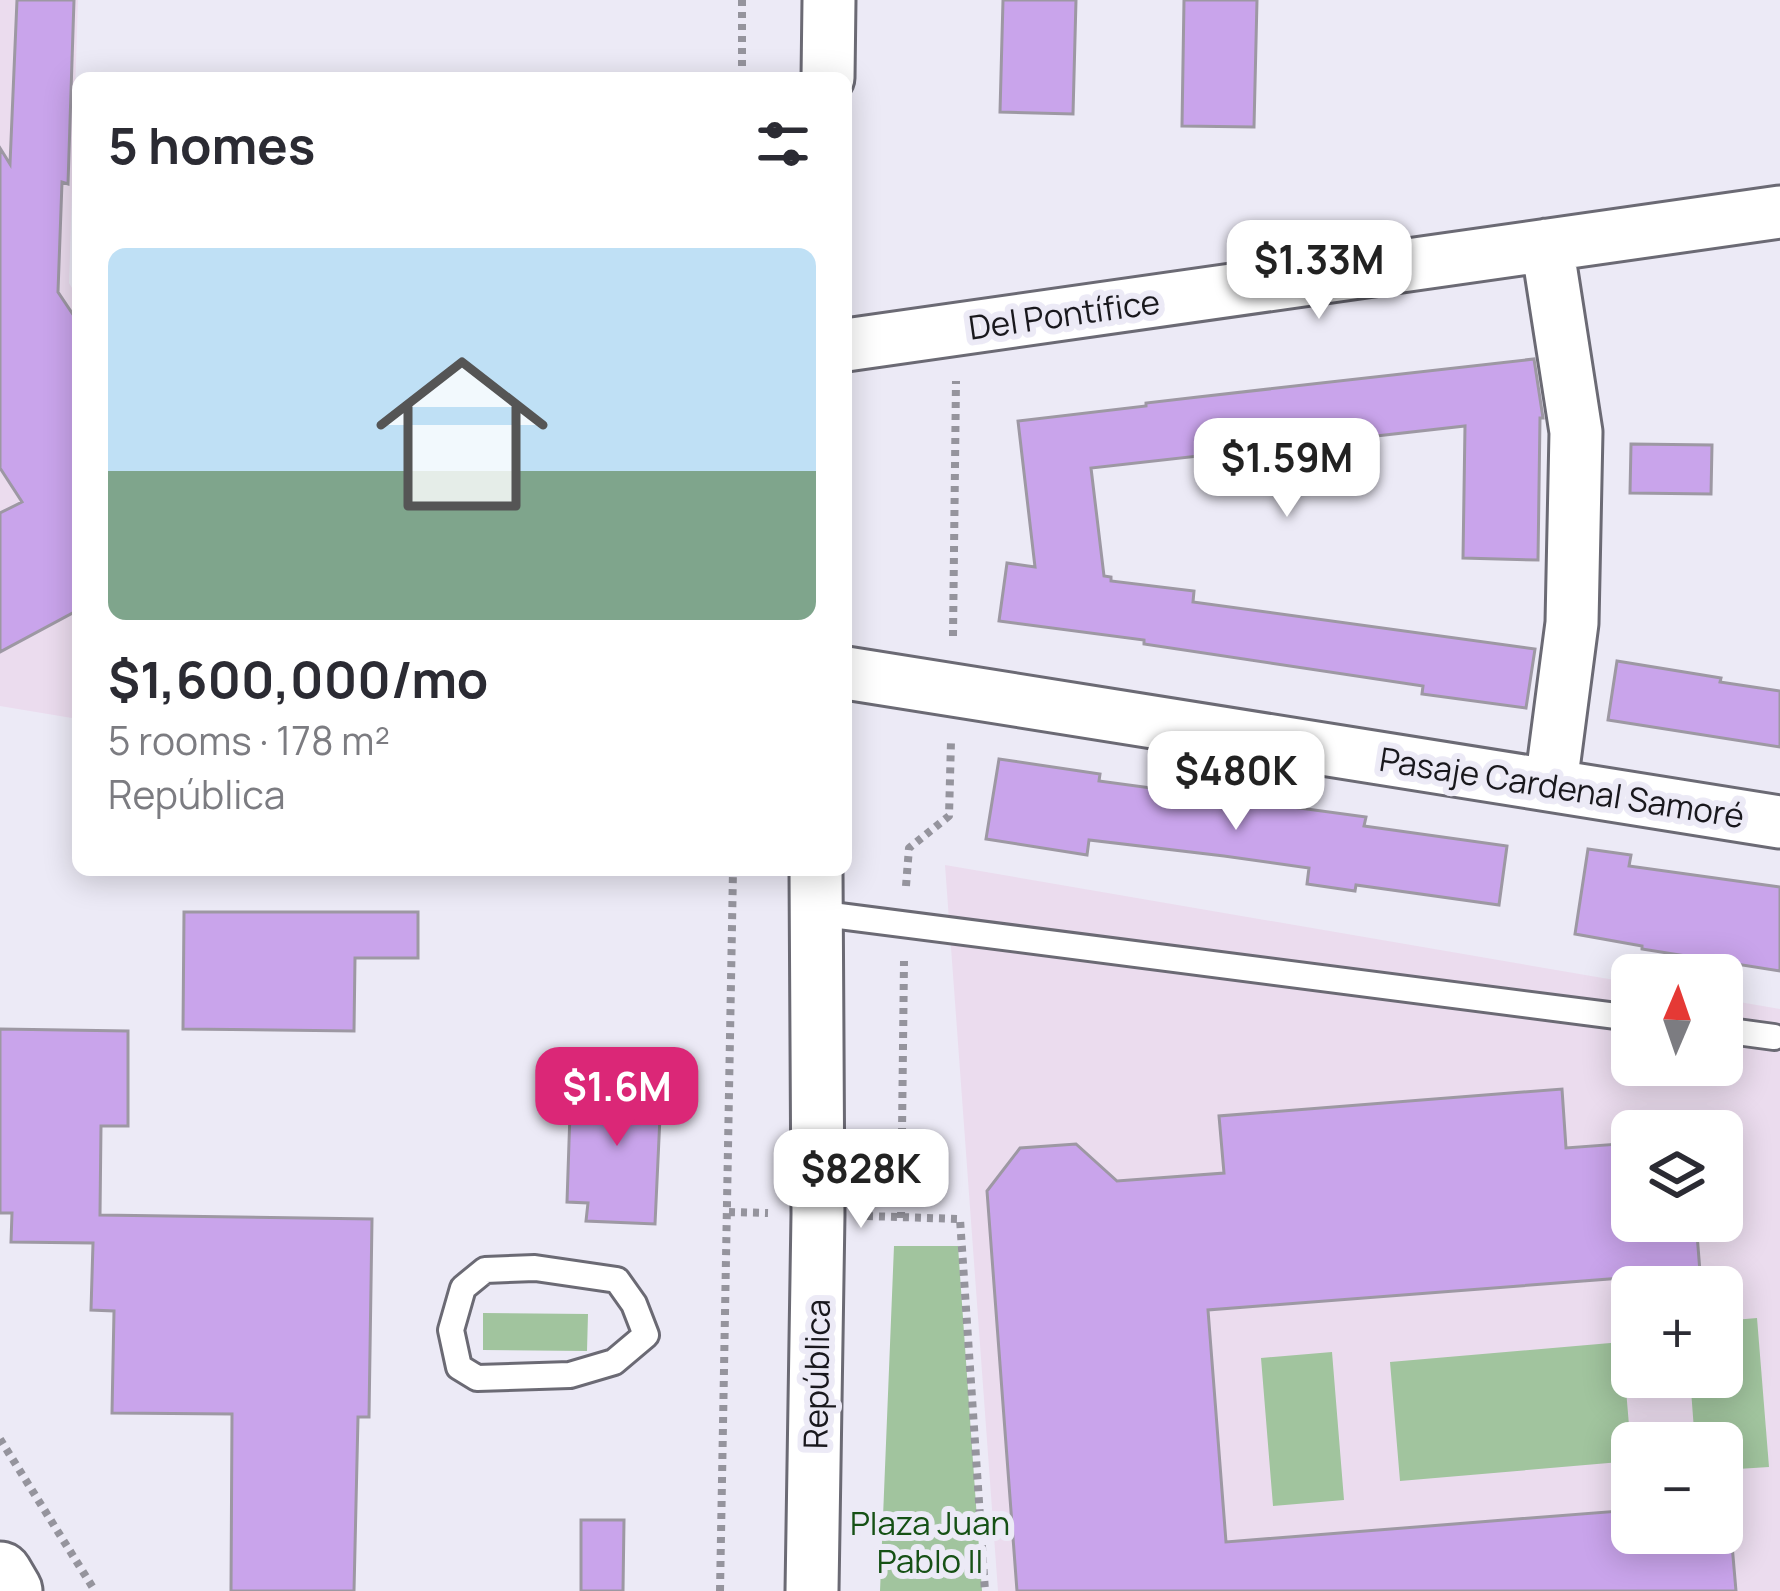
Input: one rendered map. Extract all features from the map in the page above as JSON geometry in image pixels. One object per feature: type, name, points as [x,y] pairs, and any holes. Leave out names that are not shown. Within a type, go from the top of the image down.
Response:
[{"type":"street","points":[[828,72],[829,0]]},
{"type":"street","name":"Del Pontífice","points":[[852,344],[1780,212]]},
{"type":"street","points":[[1547,245],[1576,432],[1572,623],[1551,784]]},
{"type":"street","name":"Pasaje Cardenal Samoré","points":[[852,674],[1780,822]]},
{"type":"street","name":"República","points":[[812,1591],[818,1214],[816,891]]},
{"type":"street","points":[[0,1574],[10,1591]]},
{"type":"lane","points":[[816,891],[904,923],[1611,1015]]},
{"type":"lane","points":[[1743,1033],[1774,1037]]},
{"type":"lane","points":[[536,1268],[616,1280],[634,1304],[646,1335],[614,1362],[570,1375],[477,1378],[459,1367],[451,1330],[463,1288],[485,1270],[536,1268]]},
{"type":"path","points":[[742,0],[742,72]]},
{"type":"path","points":[[901,1218],[909,848],[949,816],[956,329]]},
{"type":"path","points":[[720,1591],[733,876]]},
{"type":"path","points":[[961,1219],[985,1591]]},
{"type":"path","points":[[0,1439],[95,1591]]},
{"type":"shaded area","points":[[0,0],[78,0],[76,72],[72,72],[69,283],[72,718],[0,706]]},
{"type":"shaded area","points":[[945,865],[1611,979],[1611,1086],[1743,1086],[1743,1003],[1780,1009],[1780,1591],[998,1591]]},
{"type":"green space","name":"Plaza Juan Pablo II","points":[[894,1246],[958,1246],[982,1591],[880,1591]]},
{"type":"green space","points":[[483,1313],[588,1314],[587,1351],[483,1350]]},
{"type":"green space","points":[[1757,1318],[1769,1467],[1743,1469],[1743,1422],[1693,1422],[1692,1398],[1743,1398],[1743,1319]]},
{"type":"green space","points":[[1611,1343],[1611,1398],[1627,1398],[1629,1422],[1611,1422],[1611,1463],[1400,1481],[1390,1362]]},
{"type":"green space","points":[[1332,1352],[1344,1500],[1273,1506],[1261,1358]]},
{"type":"building","points":[[17,0],[74,0],[68,184],[62,182],[58,292],[72,313],[72,613],[0,652],[0,513],[22,502],[0,468],[0,148],[10,164]]},
{"type":"building","points":[[1003,0],[1076,0],[1073,114],[1000,112]]},
{"type":"building","points":[[1184,0],[1257,0],[1254,127],[1182,126]]},
{"type":"building","points":[[1534,359],[1543,418],[1538,560],[1463,558],[1465,426],[1091,468],[1104,576],[1111,581],[1194,591],[1193,602],[1535,649],[1526,708],[1422,694],[1423,686],[999,621],[1007,563],[1035,567],[1018,421]]},
{"type":"building","points":[[1631,444],[1712,445],[1711,494],[1630,493]]},
{"type":"building","points":[[1617,661],[1780,691],[1780,747],[1608,720]]},
{"type":"building","points":[[999,759],[1100,774],[1099,781],[1366,817],[1364,826],[1507,846],[1499,905],[1356,885],[1355,891],[1307,884],[1309,868],[1224,856],[1089,840],[1087,855],[986,839]]},
{"type":"building","points":[[1588,849],[1631,855],[1629,866],[1780,887],[1780,971],[1743,965],[1743,954],[1673,954],[1575,934]]},
{"type":"building","points":[[184,912],[418,912],[418,958],[355,958],[354,1031],[183,1029]]},
{"type":"building","points":[[0,1029],[128,1031],[128,1126],[101,1126],[100,1215],[372,1219],[369,1417],[358,1417],[354,1591],[231,1591],[232,1414],[112,1413],[114,1311],[91,1310],[93,1243],[11,1242],[12,1213],[0,1213]]},
{"type":"building","points":[[593,1071],[662,1074],[655,1224],[586,1221],[588,1203],[567,1202],[570,1113],[591,1114]]},
{"type":"building","points":[[1562,1089],[1566,1148],[1611,1145],[1611,1242],[1698,1242],[1700,1266],[1611,1266],[1611,1279],[1208,1310],[1226,1542],[1611,1512],[1611,1554],[1733,1554],[1736,1591],[1017,1591],[987,1191],[1020,1148],[1076,1144],[1117,1181],[1224,1173],[1219,1116]]},
{"type":"building","points":[[581,1520],[624,1520],[623,1591],[581,1591]]}]
